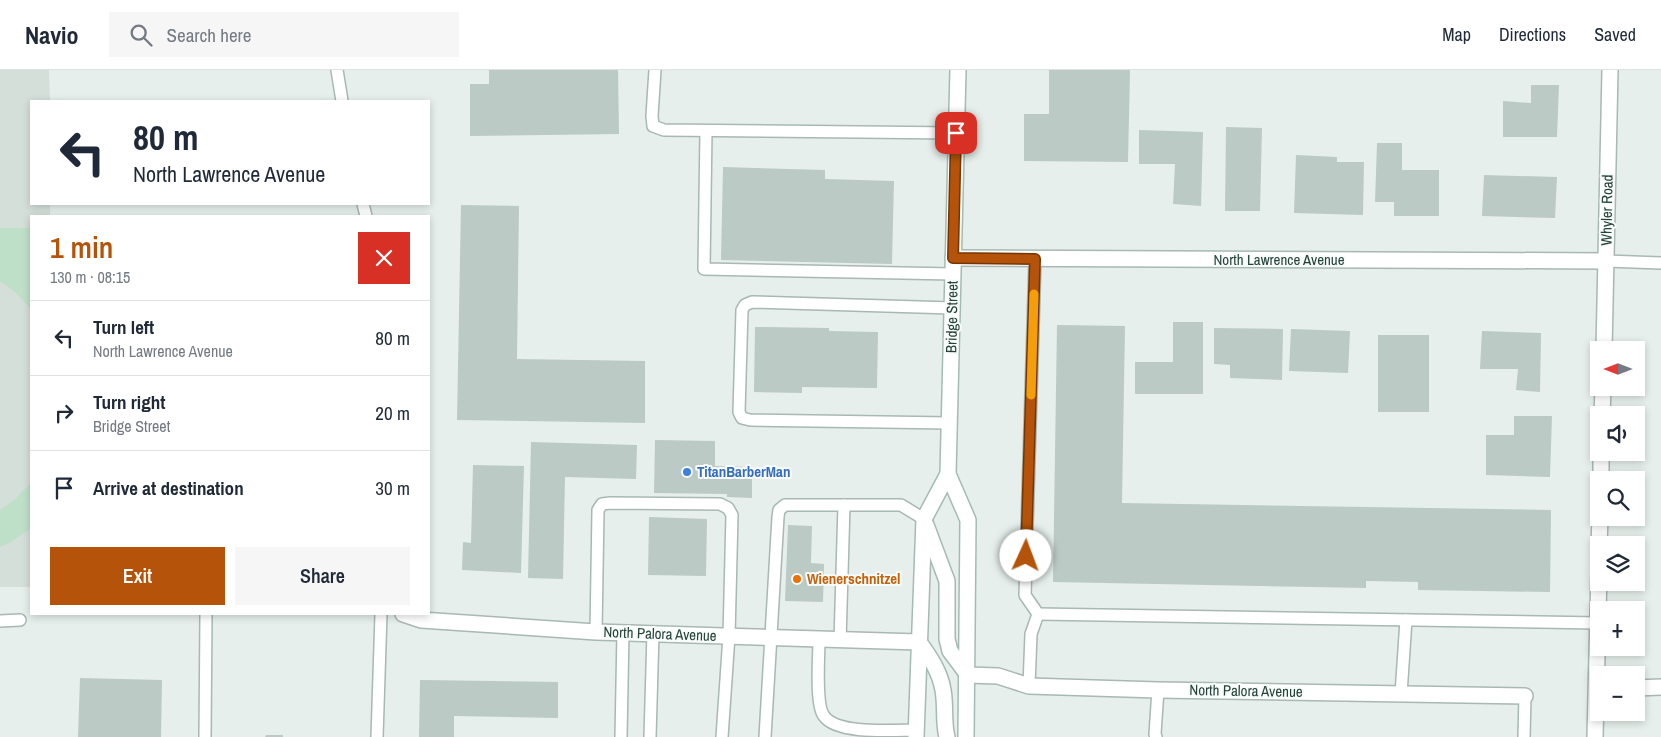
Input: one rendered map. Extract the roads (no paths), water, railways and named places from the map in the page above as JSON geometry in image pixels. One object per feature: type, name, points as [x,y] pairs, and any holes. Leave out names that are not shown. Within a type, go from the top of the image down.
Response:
[{"type":"street","name":"Bridge Street","points":[[958,70],[948,474],[968,520],[966,737]]},
{"type":"street","name":"Whyler Road","points":[[1604,341],[1610,70]]},
{"type":"street","name":"North Lawrence Avenue","points":[[953,258],[1606,261]]},
{"type":"street","name":"Bridge Street","points":[[916,734],[924,519],[948,474]]},
{"type":"street","points":[[924,519],[947,581],[947,639],[950,651],[968,675]]},
{"type":"street","name":"North Palora Avenue","points":[[406,615],[421,620],[596,632],[919,642]]},
{"type":"street","points":[[919,642],[933,661],[940,678],[947,737]]},
{"type":"street","name":"North Palora Avenue","points":[[968,675],[998,676],[1029,686],[1525,696]]},
{"type":"street","points":[[1645,688],[1661,687]]},
{"type":"street","points":[[1596,737],[1597,721]]},
{"type":"lane","points":[[337,70],[342,100]]},
{"type":"lane","points":[[655,70],[653,126],[664,130],[956,133]]},
{"type":"lane","points":[[706,131],[704,269],[953,274]]},
{"type":"lane","points":[[1035,259],[1025,596],[1038,614]]},
{"type":"lane","points":[[1606,261],[1661,263]]},
{"type":"lane","points":[[950,423],[750,420],[742,418],[739,412],[742,310],[752,302],[952,308]]},
{"type":"lane","points":[[596,632],[598,510],[602,504],[720,504],[728,508],[732,515],[729,636],[722,737]]},
{"type":"lane","points":[[765,737],[778,517],[780,510],[785,505],[901,505],[924,519]]},
{"type":"lane","points":[[840,641],[844,505]]},
{"type":"lane","points":[[1038,614],[1590,623]]},
{"type":"lane","points":[[1029,686],[1031,634],[1038,614]]},
{"type":"lane","points":[[205,737],[206,615]]},
{"type":"lane","points":[[378,737],[381,615]]},
{"type":"lane","points":[[0,621],[20,620]]},
{"type":"lane","points":[[1401,694],[1406,620]]},
{"type":"lane","points":[[621,737],[624,632]]},
{"type":"lane","points":[[650,737],[653,633]]},
{"type":"lane","points":[[819,640],[819,703],[824,717],[838,726],[852,729],[916,734]]},
{"type":"lane","points":[[1156,737],[1158,690]]},
{"type":"lane","points":[[1524,737],[1525,696]]},
{"type":"place","name":"TitanBarberMan","points":[[687,472]]},
{"type":"place","name":"Wienerschnitzel","points":[[797,579]]}]
